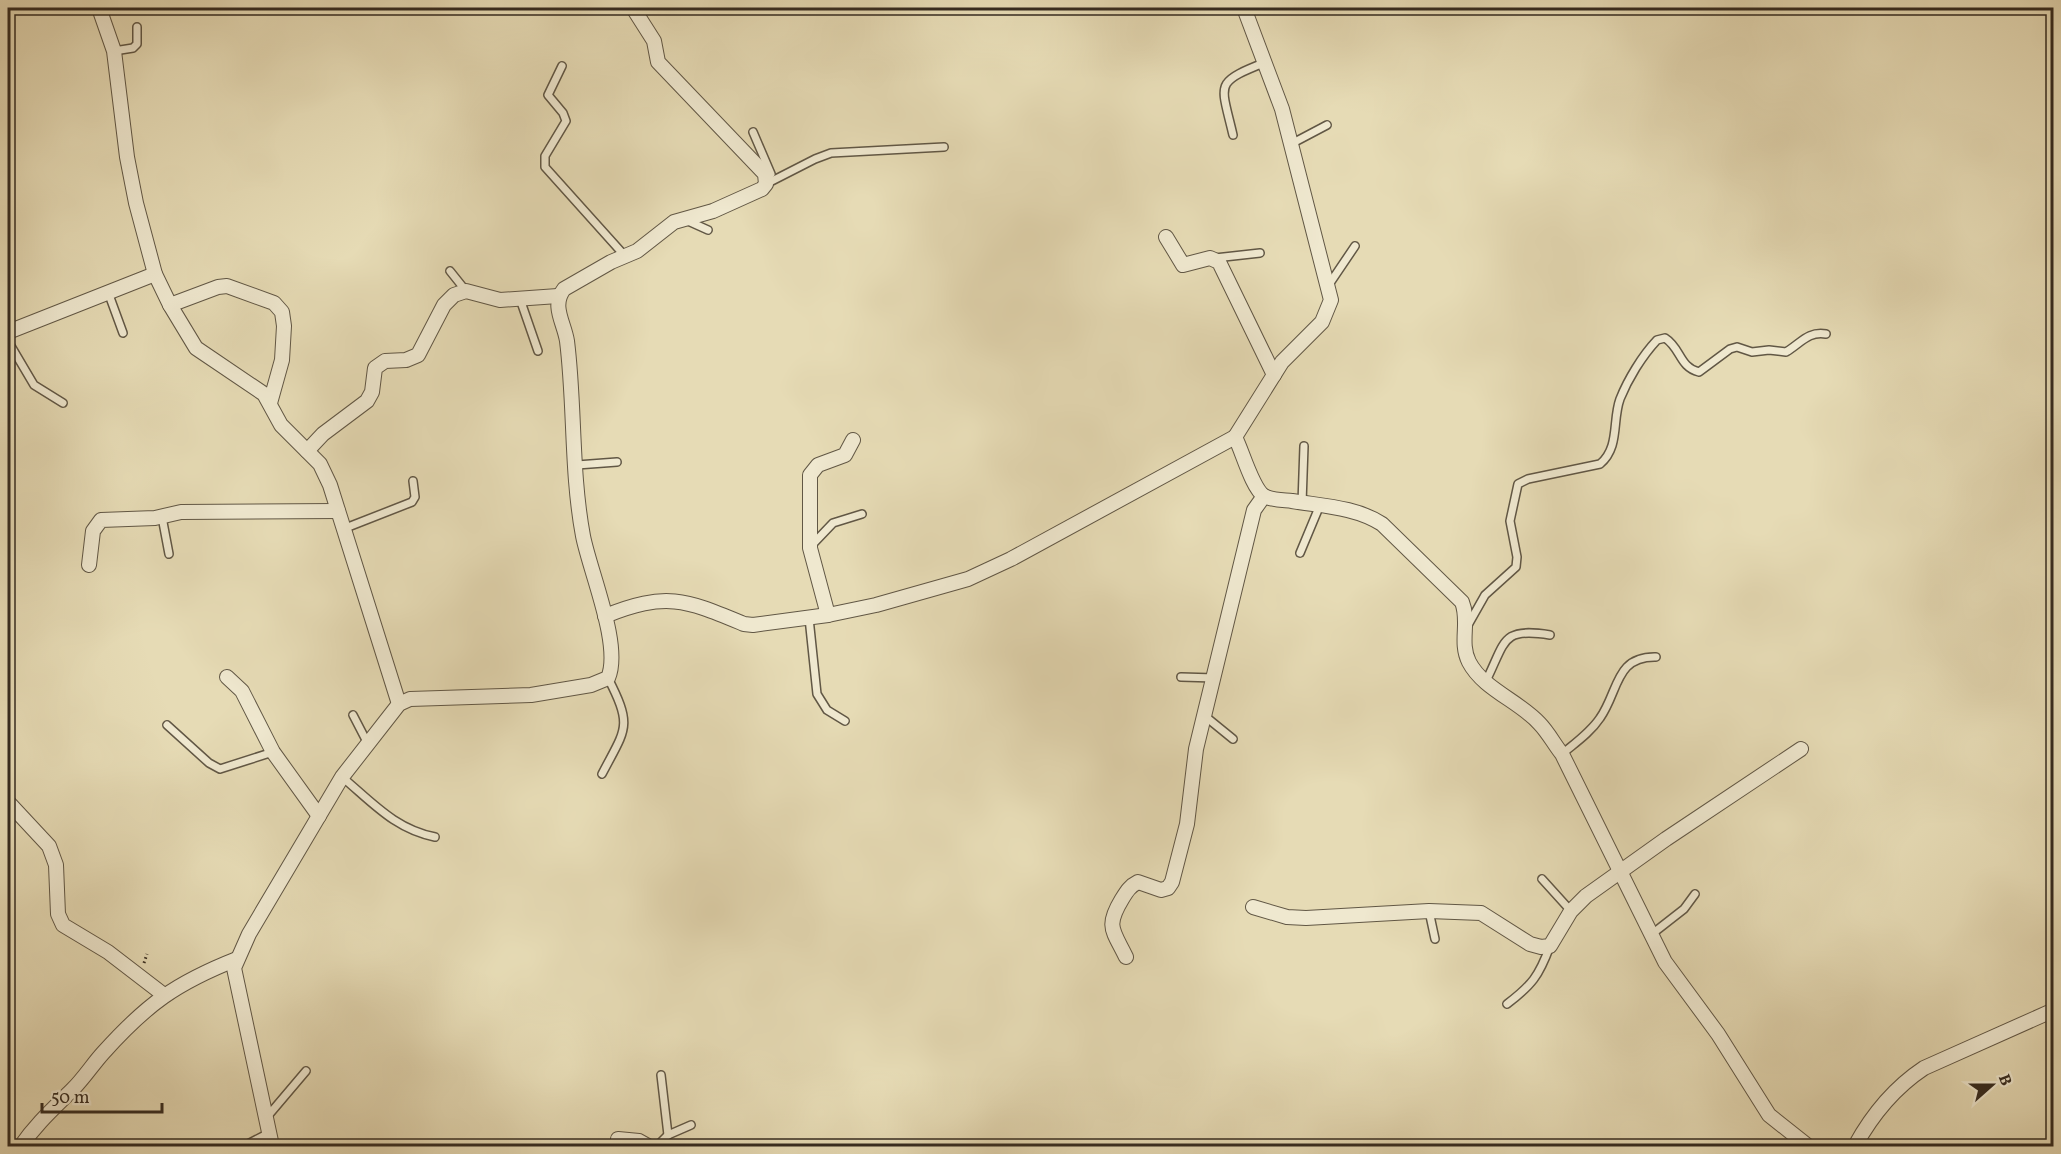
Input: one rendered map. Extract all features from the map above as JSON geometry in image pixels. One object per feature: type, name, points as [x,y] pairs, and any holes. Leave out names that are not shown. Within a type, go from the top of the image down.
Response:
[{"type":"street","points":[[99,8],[114,51],[127,157],[155,274],[170,305],[196,348],[226,371],[254,387],[270,403],[281,425],[307,451],[324,473],[399,704]]},
{"type":"street","points":[[271,1140],[234,975],[237,959],[342,777],[399,704],[422,696],[531,695],[591,685],[608,678],[613,659],[605,616],[582,532],[567,340],[557,303],[558,296],[564,289],[638,251],[663,229],[683,218],[713,211],[762,189],[770,182],[765,174],[658,62],[654,41],[633,8]]},
{"type":"street","points":[[605,616],[636,604],[662,601],[694,603],[744,624],[810,618],[876,605],[978,574],[1011,559],[1235,437],[1282,362],[1322,322],[1331,300],[1291,144],[1266,62],[1244,8]]},
{"type":"street","points":[[1166,237],[1183,265],[1215,258],[1274,375]]},
{"type":"street","points":[[8,332],[155,274]]},
{"type":"street","points":[[170,305],[218,287],[227,286],[274,303],[282,312],[284,326],[282,360],[270,403]]},
{"type":"street","points":[[307,451],[323,434],[368,401],[372,392],[375,368],[385,361],[406,360],[418,355],[444,305],[454,295],[466,291],[500,300],[558,296]]},
{"type":"street","points":[[1235,437],[1257,487],[1264,496],[1359,512],[1382,524],[1462,602],[1465,610],[1464,651],[1470,665],[1486,681],[1540,723],[1562,754],[1650,936],[1665,962],[1718,1034],[1769,1115],[1808,1146]]},
{"type":"street","points":[[828,615],[810,548],[810,475],[818,465],[845,455],[853,440]]},
{"type":"street","points":[[1126,957],[1111,924],[1112,915],[1130,886],[1138,882],[1161,890],[1168,888],[1172,882],[1187,824],[1196,749],[1206,717],[1254,510],[1264,496]]},
{"type":"street","points":[[90,565],[93,531],[101,520],[162,517],[182,512],[338,511]]},
{"type":"street","points":[[227,677],[247,699],[258,726],[273,752],[319,816]]},
{"type":"street","points":[[1253,907],[1287,916],[1306,918],[1429,911],[1480,913],[1530,944],[1541,948],[1550,946],[1571,911],[1586,896],[1801,749]]},
{"type":"street","points":[[8,802],[15,815],[44,838],[54,857],[57,876],[57,908],[63,925],[108,952],[164,994]]},
{"type":"street","points":[[21,1146],[47,1113],[74,1088],[103,1053],[148,1006],[198,974],[237,959]]},
{"type":"street","points":[[1855,1146],[1885,1102],[1910,1077],[1924,1068],[2054,1010]]},
{"type":"street","points":[[618,1139],[639,1141],[648,1146]]},
{"type":"lane","points":[[114,51],[134,48],[137,44],[137,27]]},
{"type":"lane","points":[[1233,135],[1223,92],[1226,81],[1235,74],[1266,62]]},
{"type":"lane","points":[[562,66],[548,95],[563,113],[566,122],[545,156],[545,166],[626,256]]},
{"type":"lane","points":[[1291,144],[1327,125]]},
{"type":"lane","points":[[753,132],[770,182],[831,153],[944,147]]},
{"type":"lane","points":[[683,218],[708,230]]},
{"type":"lane","points":[[1328,285],[1355,246]]},
{"type":"lane","points":[[1215,258],[1260,253]]},
{"type":"lane","points":[[450,271],[466,291]]},
{"type":"lane","points":[[108,292],[123,333]]},
{"type":"lane","points":[[520,299],[538,351]]},
{"type":"lane","points":[[1463,635],[1485,596],[1516,567],[1517,557],[1510,522],[1518,483],[1528,478],[1600,464],[1607,457],[1613,441],[1619,401],[1649,348],[1657,340],[1665,338],[1672,343],[1682,363],[1699,372],[1730,349],[1737,347],[1752,352],[1768,350],[1786,352],[1809,334],[1815,332],[1826,334]]},
{"type":"lane","points":[[8,341],[34,385],[63,403]]},
{"type":"lane","points":[[1302,503],[1305,446]]},
{"type":"lane","points":[[577,465],[617,462]]},
{"type":"lane","points":[[344,529],[412,502],[415,497],[413,482]]},
{"type":"lane","points":[[1300,553],[1320,505]]},
{"type":"lane","points":[[810,548],[833,523],[862,514]]},
{"type":"lane","points":[[162,517],[169,554]]},
{"type":"lane","points":[[810,618],[817,694],[827,710],[845,722]]},
{"type":"lane","points":[[1486,681],[1507,640],[1514,634],[1525,631],[1550,635]]},
{"type":"lane","points":[[1562,754],[1599,721],[1629,663],[1643,657],[1656,657]]},
{"type":"lane","points":[[1181,677],[1215,678]]},
{"type":"lane","points":[[602,774],[626,725],[624,711],[608,678]]},
{"type":"lane","points":[[353,716],[368,742]]},
{"type":"lane","points":[[1206,717],[1233,739]]},
{"type":"lane","points":[[167,724],[208,763],[220,769],[273,752]]},
{"type":"lane","points":[[342,777],[401,826],[414,833],[435,837]]},
{"type":"lane","points":[[1542,879],[1571,911]]},
{"type":"lane","points":[[1650,936],[1679,914],[1695,894]]},
{"type":"lane","points":[[1429,911],[1435,939]]},
{"type":"lane","points":[[1507,1004],[1538,977],[1550,946]]},
{"type":"lane","points":[[266,1119],[306,1071]]},
{"type":"lane","points":[[661,1075],[668,1135]]},
{"type":"lane","points":[[657,1146],[668,1135],[692,1125]]},
{"type":"lane","points":[[244,1146],[271,1140]]}]
